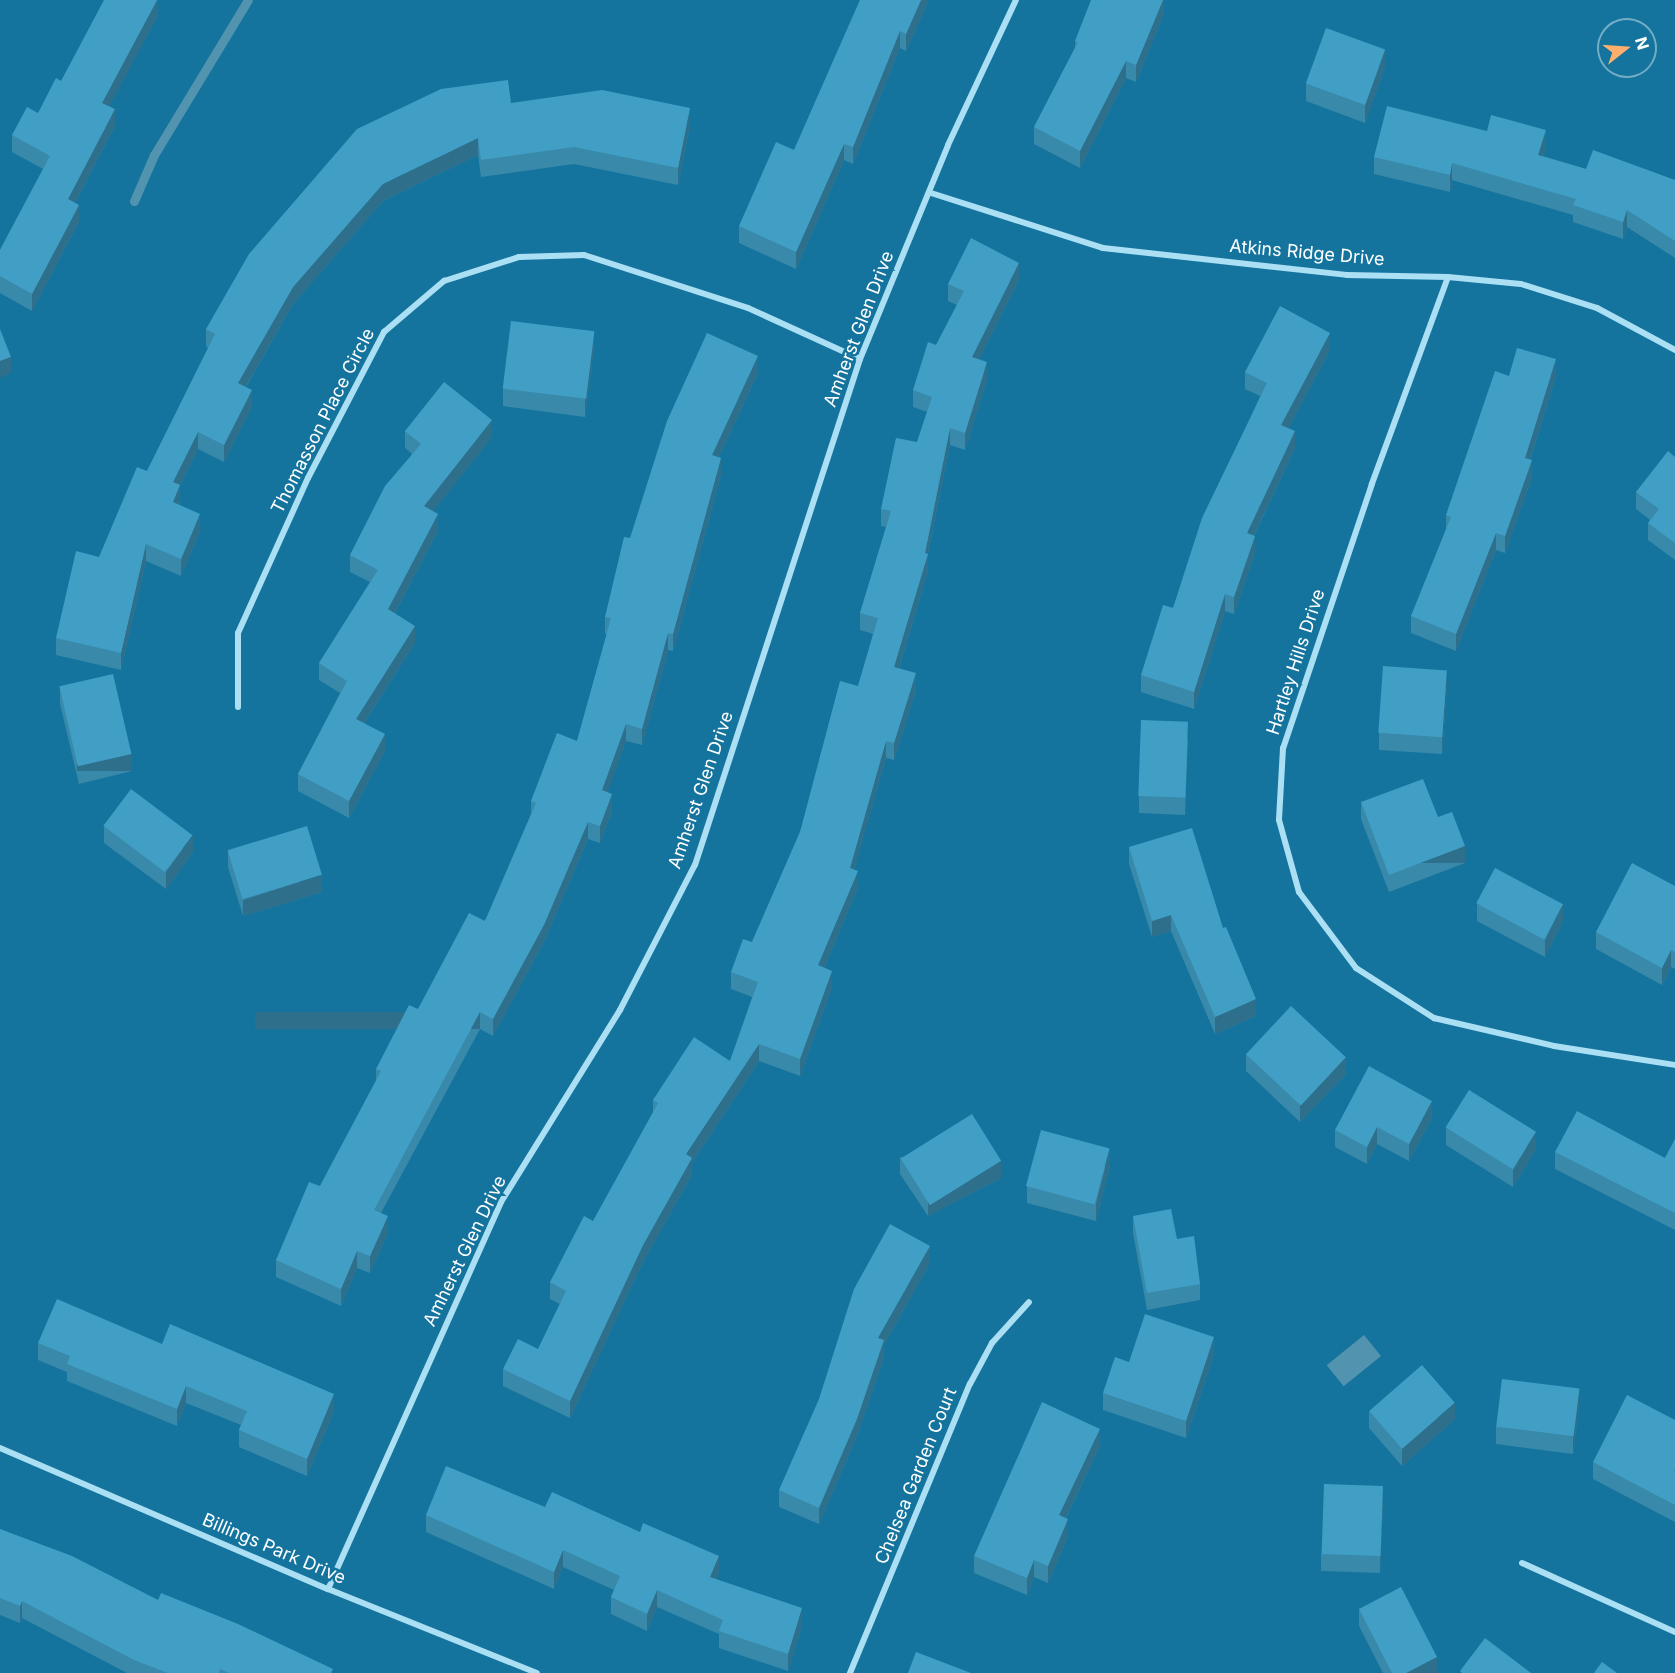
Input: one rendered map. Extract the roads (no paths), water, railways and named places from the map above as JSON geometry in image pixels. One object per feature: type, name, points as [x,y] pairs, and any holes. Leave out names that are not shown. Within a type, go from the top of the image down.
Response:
[{"type":"street","name":"Amherst Glen Drive","points":[[328,1589],[501,1202],[620,1010],[695,865],[860,359],[930,193],[1016,0]]},
{"type":"street","name":"Atkins Ridge Drive","points":[[930,193],[1103,248],[1347,275],[1448,277],[1521,284],[1597,308],[1675,350]]},
{"type":"street","name":"Thomasson Place Circle","points":[[238,707],[238,633],[308,478],[384,332],[444,281],[519,257],[584,255],[748,308],[860,359]]},
{"type":"street","name":"Hartley Hills Drive","points":[[1448,277],[1368,495],[1283,748],[1279,820],[1299,892],[1356,968],[1434,1018],[1554,1046],[1656,1059],[1675,1065]]},
{"type":"street","name":"Chelsea Garden Court","points":[[850,1673],[970,1384],[992,1343],[1029,1302]]},
{"type":"street","name":"Billings Park Drive","points":[[0,1448],[328,1589],[537,1673]]},
{"type":"street","points":[[1521,1563],[1675,1632]]},
{"type":"water","points":[[1364,1335],[1381,1356],[1344,1386],[1327,1365]]},
{"type":"waterway","points":[[134,201],[154,155],[248,0]]}]
